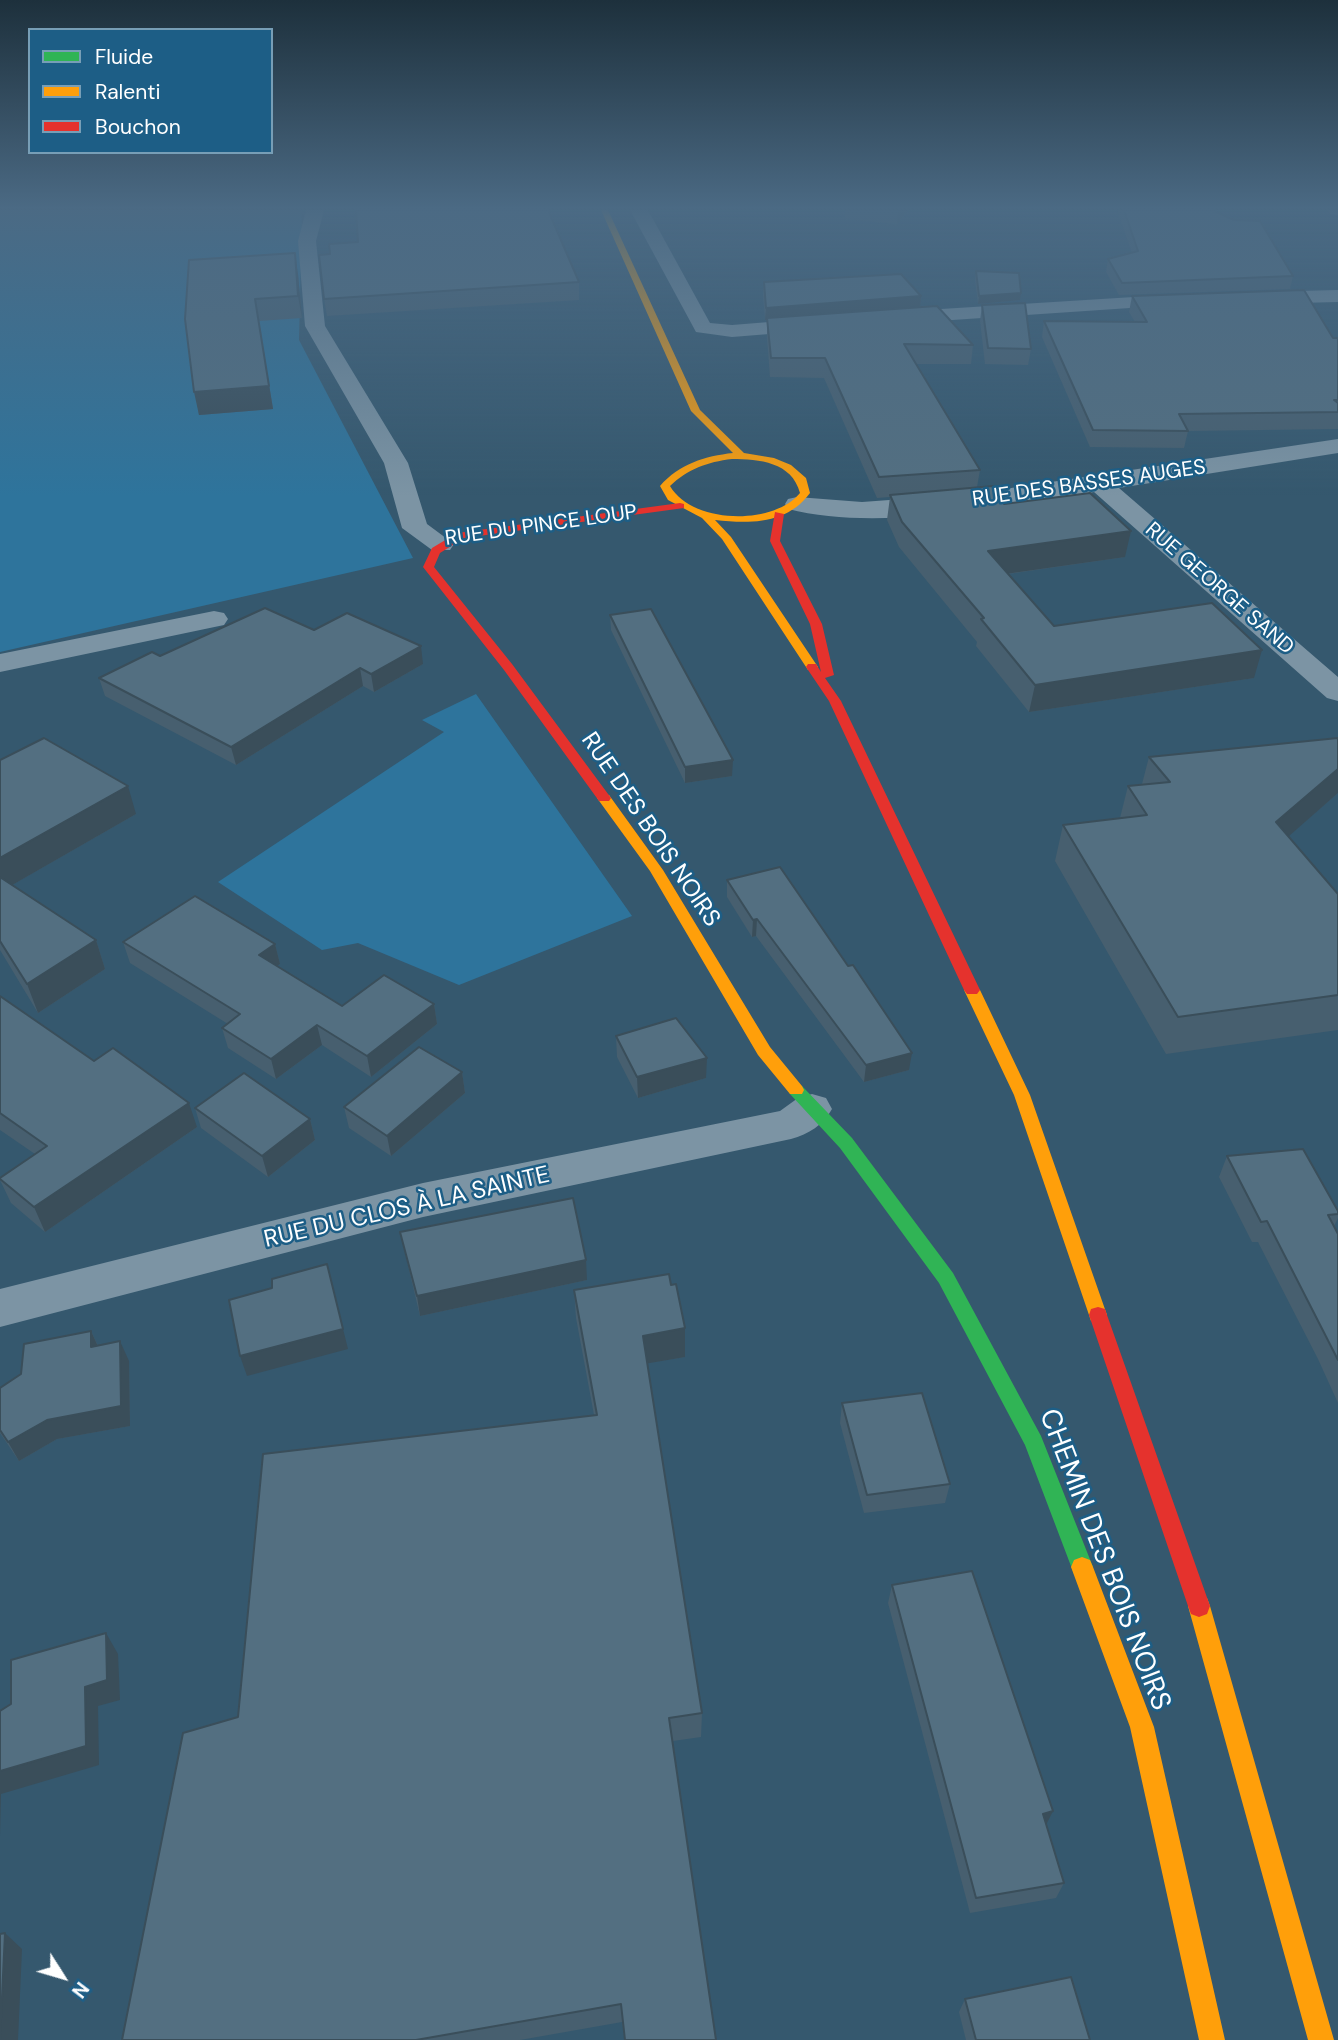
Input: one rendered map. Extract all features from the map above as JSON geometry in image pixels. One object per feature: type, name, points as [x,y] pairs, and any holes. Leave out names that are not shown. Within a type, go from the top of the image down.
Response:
[{"type":"main road","points":[[648,305],[696,411],[743,457]]},
{"type":"main road","points":[[692,462],[690,440],[696,411]]},
{"type":"main road","points":[[788,509],[734,519],[705,515],[680,506],[669,496],[666,486],[678,468],[692,462],[743,457],[775,463],[799,474],[806,484],[805,494],[788,509],[775,541],[816,624],[835,701]]},
{"type":"main road","name":"RUE DU PINCE LOUP","points":[[441,544],[461,536],[680,506]]},
{"type":"main road","points":[[705,515],[726,537],[835,701],[1023,1095],[1203,1616],[1321,2040]]},
{"type":"main road","name":"RUE DES BOIS NOIRS","points":[[441,544],[430,555],[428,567],[508,667],[656,870],[764,1051],[812,1109],[846,1143]]},
{"type":"main road","name":"CHEMIN DES BOIS NOIRS","points":[[846,1143],[946,1278],[1034,1442],[1142,1727],[1212,2040]]},
{"type":"street","name":"RUE DU PINCE LOUP","points":[[313,305],[315,326],[396,463],[415,528],[441,544]]},
{"type":"street","points":[[691,305],[703,328],[732,331],[836,323]]},
{"type":"street","points":[[876,320],[1104,305]]},
{"type":"street","name":"RUE DES BASSES AUGES","points":[[788,509],[845,511],[909,508],[1101,485],[1338,446]]},
{"type":"street","name":"RUE GEORGE SAND","points":[[1101,485],[1338,692]]},
{"type":"street","points":[[0,663],[214,619]]},
{"type":"street","points":[[1302,662],[1338,655]]},
{"type":"street","name":"RUE DU CLOS À LA SAINTE","points":[[0,1308],[423,1200],[791,1124],[812,1109]]},
{"type":"shaded area","points":[[0,305],[300,305],[299,340],[413,558],[0,652]]},
{"type":"shaded area","points":[[476,694],[632,916],[459,985],[358,943],[322,950],[218,882],[444,732],[422,720]]},
{"type":"building","points":[[186,305],[256,305],[269,386],[194,392],[185,319]]},
{"type":"building","points":[[766,305],[802,305],[766,308]]},
{"type":"building","points":[[982,305],[1025,305],[1031,349],[988,348]]},
{"type":"building","points":[[1137,305],[1313,305],[1333,338],[1338,338],[1338,400],[1334,400],[1338,403],[1338,412],[1179,414],[1188,431],[1093,430],[1044,321],[1147,322]]},
{"type":"building","points":[[937,306],[973,345],[904,344],[980,470],[879,477],[825,358],[771,358],[767,318]]},
{"type":"building","points":[[993,486],[1004,504],[1090,493],[1131,531],[988,551],[1054,626],[1212,603],[1262,650],[1035,685],[981,619],[984,618],[902,522],[890,495]]},
{"type":"building","points":[[265,608],[314,630],[347,613],[421,646],[371,674],[360,668],[231,747],[99,678],[152,652],[160,656]]},
{"type":"building","points":[[651,609],[733,760],[685,767],[610,615]]},
{"type":"building","points":[[44,738],[128,786],[0,858],[0,760]]},
{"type":"building","points":[[1338,738],[1338,769],[1276,822],[1338,894],[1338,995],[1178,1017],[1063,825],[1147,815],[1128,786],[1170,782],[1149,757]]},
{"type":"building","points":[[780,867],[848,966],[853,965],[912,1053],[866,1065],[757,919],[753,920],[727,880]]},
{"type":"building","points":[[0,877],[96,940],[27,984],[0,941]]},
{"type":"building","points":[[195,896],[275,944],[259,955],[342,1006],[384,975],[434,1004],[367,1056],[317,1025],[271,1059],[222,1028],[240,1014],[123,942]]},
{"type":"building","points":[[0,996],[94,1061],[113,1048],[189,1103],[34,1207],[0,1179],[47,1146],[0,1113]]},
{"type":"building","points":[[676,1018],[707,1058],[637,1077],[616,1036]]},
{"type":"building","points":[[419,1047],[462,1072],[387,1136],[344,1107]]},
{"type":"building","points":[[244,1073],[310,1119],[262,1156],[195,1108]]},
{"type":"building","points":[[1303,1149],[1338,1211],[1338,1214],[1328,1215],[1338,1234],[1338,1360],[1267,1221],[1261,1222],[1227,1156]]},
{"type":"building","points":[[573,1198],[586,1260],[417,1296],[400,1232]]},
{"type":"building","points":[[327,1264],[343,1329],[240,1356],[229,1300],[272,1288],[272,1279]]},
{"type":"building","points":[[669,1274],[671,1285],[676,1284],[685,1328],[643,1336],[702,1713],[669,1718],[716,2040],[625,2040],[621,2004],[416,2040],[122,2040],[183,1733],[238,1717],[263,1454],[597,1415],[574,1290]]},
{"type":"building","points":[[91,1331],[91,1347],[120,1341],[121,1406],[47,1420],[8,1442],[0,1430],[0,1388],[21,1374],[24,1344]]},
{"type":"building","points":[[922,1393],[950,1484],[867,1495],[842,1403]]},
{"type":"building","points":[[972,1571],[1053,1811],[1043,1814],[1064,1883],[976,1898],[892,1585]]},
{"type":"building","points":[[106,1633],[107,1680],[85,1687],[86,1746],[0,1771],[0,1711],[11,1704],[11,1660]]},
{"type":"building","points":[[5,1933],[0,2040],[0,1934]]},
{"type":"building","points":[[1071,1977],[1090,2040],[976,2040],[965,1999]]},
{"type":"traffic: fast","points":[[796,1090],[846,1143],[946,1278],[1034,1442],[1082,1567]]},
{"type":"traffic: slow","points":[[648,305],[696,411],[743,457]]},
{"type":"traffic: slow","points":[[705,515],[746,519],[786,511],[805,493],[801,478],[788,467],[771,460],[732,456],[693,465],[677,474],[665,486],[672,498],[706,516],[726,537],[812,667]]},
{"type":"traffic: slow","points":[[604,798],[656,870],[764,1051],[796,1090]]},
{"type":"traffic: slow","points":[[972,990],[1022,1095],[1098,1315]]},
{"type":"traffic: slow","points":[[1082,1567],[1142,1727],[1212,2040]]},
{"type":"traffic: slow","points":[[1199,1606],[1321,2040]]},
{"type":"traffic: jam","points":[[604,798],[508,667],[428,567],[436,551],[461,535],[680,506]]},
{"type":"traffic: jam","points":[[779,514],[775,541],[816,624],[828,675]]},
{"type":"traffic: jam","points":[[812,667],[835,701],[972,990]]},
{"type":"traffic: jam","points":[[1098,1315],[1199,1606]]}]
